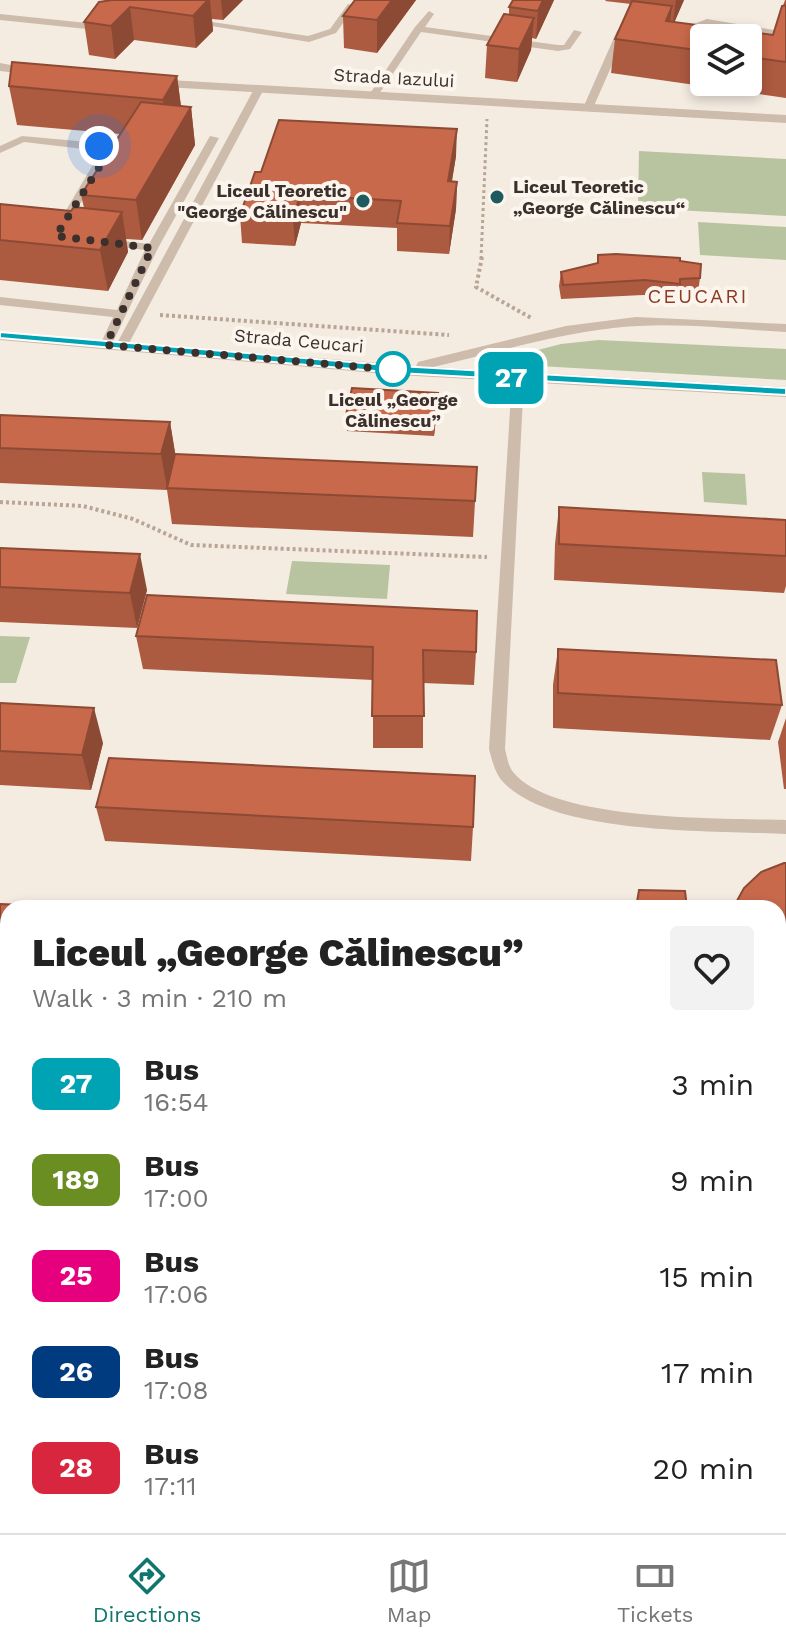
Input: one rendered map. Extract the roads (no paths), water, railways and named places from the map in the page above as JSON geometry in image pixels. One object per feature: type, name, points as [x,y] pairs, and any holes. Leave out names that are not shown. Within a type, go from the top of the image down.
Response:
[{"type":"street","points":[[0,67],[46,72]]},
{"type":"street","name":"Strada Iazului","points":[[138,82],[786,119]]},
{"type":"street","points":[[398,370],[571,329],[617,322],[663,321],[786,328]]},
{"type":"street","name":"Strada Ceucari","points":[[0,336],[398,370],[786,392]]},
{"type":"lane","points":[[188,21],[309,39],[333,31],[351,6]]},
{"type":"lane","points":[[374,95],[429,14]]},
{"type":"lane","points":[[0,17],[112,29],[124,27]]},
{"type":"lane","points":[[669,34],[707,22],[786,35]]},
{"type":"lane","points":[[588,108],[623,28],[638,30]]},
{"type":"lane","points":[[418,29],[558,48],[567,47],[577,32]]},
{"type":"lane","points":[[114,346],[139,313],[259,89]]},
{"type":"lane","points":[[114,346],[120,314],[152,248],[214,138]]},
{"type":"lane","points":[[0,150],[10,141],[22,139],[99,146],[107,150],[56,236],[70,238]]},
{"type":"lane","points":[[97,241],[152,248]]},
{"type":"lane","points":[[0,301],[120,314]]},
{"type":"lane","points":[[518,378],[497,749],[509,779],[539,800],[574,811],[786,827]]},
{"type":"place","name":"Liceul Teoretic „George Călinescu“","points":[[497,197]]},
{"type":"place","name":"Liceul Teoretic \"George Călinescu\"","points":[[363,201]]},
{"type":"place","name":"Liceul „George Călinescu”","points":[[393,369]]},
{"type":"district","name":"CEUCARI","points":[[698,296]]}]
